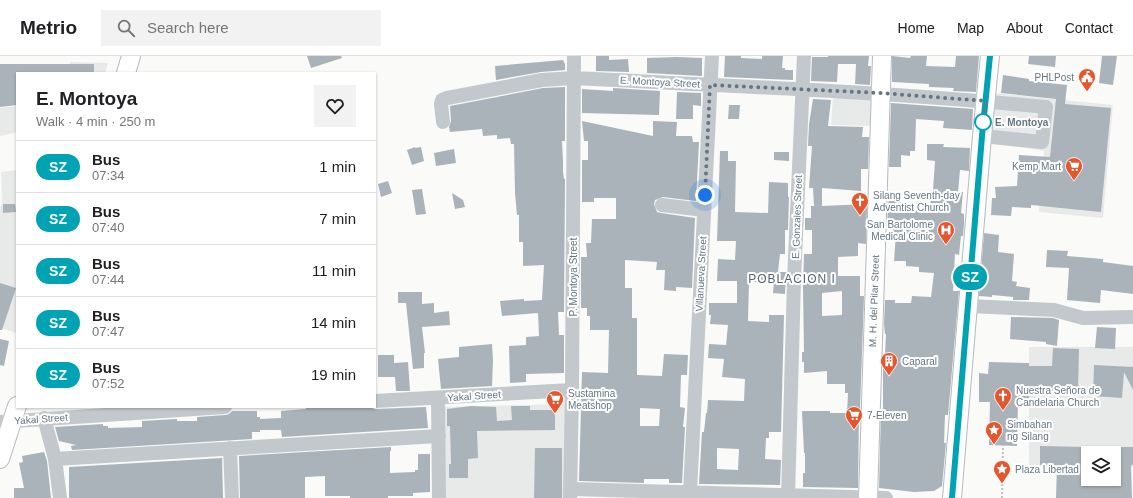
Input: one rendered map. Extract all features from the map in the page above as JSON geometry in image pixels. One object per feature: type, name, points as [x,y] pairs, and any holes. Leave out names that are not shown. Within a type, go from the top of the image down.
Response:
[{"type":"main road","points":[[126,72],[131,56]]},
{"type":"main road","name":"M. H. del Pilar Street","points":[[868,498],[882,56]]},
{"type":"main road","points":[[952,498],[990,56]]},
{"type":"main road","points":[[0,459],[10,416]]},
{"type":"street","name":"P. Montoya Street","points":[[570,494],[574,56]]},
{"type":"street","name":"Villanueva Street","points":[[690,492],[712,56]]},
{"type":"street","name":"E. Gonzales Street","points":[[788,496],[794,280],[804,56]]},
{"type":"street","name":"E. Montoya Street","points":[[443,122],[441,104],[442,100],[447,98],[542,80],[574,78],[880,93],[1046,107],[1042,142],[982,136]]},
{"type":"street","points":[[662,205],[704,210]]},
{"type":"street","points":[[968,306],[1054,310],[1090,318],[1133,317]]},
{"type":"street","name":"Yakal Street","points":[[376,401],[572,390]]},
{"type":"street","points":[[438,398],[439,498]]},
{"type":"street","name":"Yakal Street","points":[[10,416],[44,418],[151,409],[188,408]]},
{"type":"street","points":[[44,418],[55,459],[60,498]]},
{"type":"street","points":[[55,459],[439,436]]},
{"type":"street","points":[[230,448],[232,498]]},
{"type":"street","points":[[570,494],[690,492],[886,498]]},
{"type":"path","points":[[1002,498],[1003,445]]},
{"type":"shaded area","points":[[70,62],[108,63],[105,72],[70,72]]},
{"type":"shaded area","name":"Kemp Mart","points":[[993,93],[1113,105],[1103,218],[1039,212],[1044,151],[987,142]]},
{"type":"shaded area","points":[[833,96],[871,100],[870,126],[831,125]]},
{"type":"shaded area","points":[[16,106],[16,132],[0,136],[0,108]]},
{"type":"shaded area","points":[[16,170],[16,333],[0,328],[1,172]]},
{"type":"shaded area","points":[[1029,347],[1133,347],[1133,467],[1121,467],[1121,446],[1081,446],[1081,467],[1029,467]]},
{"type":"shaded area","points":[[565,404],[564,498],[444,498],[441,407]]},
{"type":"building","points":[[307,56],[341,56],[342,58],[311,68]]},
{"type":"building","points":[[596,56],[609,56],[609,60],[628,59],[629,72],[596,71]]},
{"type":"building","points":[[725,56],[741,56],[741,58],[762,59],[762,56],[783,56],[782,68],[785,68],[785,70],[793,70],[793,80],[724,77]]},
{"type":"building","points":[[869,56],[868,66],[871,66],[870,85],[855,84],[856,64],[838,64],[837,82],[811,81],[812,57]]},
{"type":"building","points":[[892,56],[910,58],[911,56],[927,56],[926,66],[955,67],[956,56],[979,56],[976,92],[953,91],[954,88],[929,87],[929,84],[892,82]]},
{"type":"building","points":[[1029,56],[1056,56],[1055,67],[1028,64]]},
{"type":"building","points":[[1102,56],[1117,56],[1113,85],[1099,83]]},
{"type":"building","points":[[647,58],[702,58],[702,76],[647,73]]},
{"type":"building","points":[[563,60],[565,70],[541,72],[496,80],[495,66]]},
{"type":"building","points":[[0,64],[94,64],[94,72],[16,72],[16,105],[0,107]]},
{"type":"building","name":"Kemp Mart","points":[[1003,75],[1029,79],[1029,81],[1067,85],[1065,104],[1111,108],[1101,212],[1031,205],[1031,208],[1012,207],[1011,216],[991,215],[992,198],[996,198],[995,187],[1017,186],[1019,155],[1050,157],[1056,99],[1001,93]]},
{"type":"building","points":[[565,87],[565,141],[562,141],[563,172],[565,179],[564,312],[558,312],[559,335],[564,335],[564,373],[526,374],[526,382],[510,383],[509,346],[526,345],[526,337],[539,336],[538,313],[502,316],[500,301],[524,299],[524,301],[542,300],[544,265],[523,266],[523,242],[519,242],[519,215],[517,215],[515,193],[514,144],[511,144],[510,138],[497,139],[497,135],[483,136],[482,129],[450,132],[450,106],[543,88]]},
{"type":"building","points":[[613,88],[660,91],[659,115],[582,113],[582,89],[613,91]]},
{"type":"building","points":[[677,92],[701,93],[701,106],[693,105],[693,119],[676,119]]},
{"type":"building","points":[[813,99],[831,100],[828,126],[863,127],[862,137],[869,137],[868,169],[861,169],[861,191],[822,188],[822,206],[867,204],[866,244],[858,243],[858,256],[838,257],[838,276],[860,276],[860,296],[864,296],[859,409],[858,488],[803,487],[805,453],[802,411],[830,411],[830,413],[847,413],[848,393],[845,393],[845,384],[827,384],[827,371],[804,373],[804,362],[802,362],[802,352],[804,352],[804,254],[812,254],[812,230],[805,230],[805,218],[811,218],[811,206],[814,206],[813,188],[809,188],[812,146],[808,146],[809,124]],"holes":[[[842,291],[842,315],[822,316],[822,293]]]},
{"type":"building","points":[[891,103],[973,109],[972,130],[943,128],[944,121],[916,119],[915,151],[910,151],[910,156],[901,155],[901,167],[889,167]]},
{"type":"building","points":[[729,105],[740,105],[739,119],[728,119]]},
{"type":"building","points":[[582,121],[653,136],[653,121],[677,122],[676,136],[692,136],[693,142],[699,142],[696,201],[663,197],[655,200],[654,204],[657,212],[695,218],[692,288],[676,287],[676,291],[664,290],[665,270],[656,270],[657,262],[625,260],[625,288],[632,288],[632,318],[637,318],[637,375],[662,376],[664,354],[688,355],[687,375],[681,375],[680,407],[685,408],[683,427],[685,427],[682,483],[669,483],[669,479],[644,479],[644,483],[579,481],[582,372],[608,373],[609,330],[590,330],[590,316],[587,316],[587,308],[581,308],[581,257],[587,257],[586,243],[591,243],[592,219],[616,219],[616,198],[594,198],[594,202],[582,202],[582,160],[588,160],[588,141],[584,141]],"holes":[[[640,408],[660,409],[659,426],[640,426]]]},
{"type":"building","points":[[927,144],[944,144],[943,147],[970,148],[969,171],[960,170],[958,192],[963,192],[961,213],[964,214],[964,224],[959,255],[955,254],[953,291],[959,291],[948,415],[945,415],[944,443],[946,443],[942,486],[934,491],[914,492],[879,488],[881,411],[883,411],[883,355],[885,355],[886,334],[884,324],[885,300],[895,300],[895,303],[911,303],[912,296],[931,297],[934,273],[919,272],[919,267],[906,266],[906,261],[894,261],[896,234],[892,234],[892,230],[887,230],[888,203],[889,201],[901,201],[901,210],[930,210],[935,161],[927,160]]},
{"type":"building","points":[[415,147],[421,147],[424,161],[412,165],[407,150]]},
{"type":"building","points":[[454,149],[456,163],[436,166],[434,153]]},
{"type":"building","points":[[720,151],[728,151],[728,161],[736,161],[735,212],[768,213],[769,182],[788,183],[788,230],[785,230],[785,254],[780,254],[778,272],[786,272],[785,294],[773,293],[774,282],[749,282],[748,321],[769,322],[769,315],[784,315],[781,432],[769,432],[769,438],[766,438],[765,459],[781,460],[780,485],[699,484],[702,432],[704,432],[708,400],[744,401],[745,379],[722,377],[724,359],[708,358],[709,344],[726,345],[728,325],[710,324],[711,315],[709,315],[709,303],[737,303],[737,281],[717,281],[718,259],[735,260],[736,241],[717,241]],"holes":[[[717,448],[739,449],[738,470],[717,469]]]},
{"type":"building","points":[[774,152],[789,152],[789,161],[774,160]]},
{"type":"building","points":[[388,181],[392,193],[381,197],[378,184]]},
{"type":"building","points":[[422,189],[426,214],[416,215],[412,190]]},
{"type":"building","points":[[452,193],[463,200],[465,207],[455,209]]},
{"type":"building","points":[[3,204],[15,204],[16,212],[3,213]]},
{"type":"building","points":[[984,233],[999,235],[998,252],[1014,254],[1012,281],[1017,282],[1016,286],[1030,288],[1029,300],[1013,300],[1013,297],[992,295],[992,297],[979,296]]},
{"type":"building","points":[[1047,250],[1068,251],[1067,256],[1103,259],[1103,262],[1133,266],[1133,294],[1101,290],[1100,303],[1067,300],[1069,268],[1046,267]]},
{"type":"building","points":[[0,283],[16,288],[2,330],[0,330]]},
{"type":"building","points":[[398,292],[422,292],[422,304],[434,303],[434,313],[449,311],[450,325],[422,327],[425,353],[424,368],[413,369],[406,303],[398,303]]},
{"type":"building","points":[[1011,317],[1053,318],[1059,320],[1057,346],[1046,344],[1046,342],[1010,339]]},
{"type":"building","points":[[1097,327],[1116,328],[1115,349],[1095,348]]},
{"type":"building","points":[[0,339],[9,341],[4,366],[0,365]]},
{"type":"building","points":[[492,344],[492,386],[441,389],[438,359],[459,357],[459,347]]},
{"type":"building","name":"Nuestra Señora de Candelaria Church","points":[[1053,348],[1079,349],[1078,392],[1029,391],[1029,402],[1018,402],[1017,446],[989,445],[990,402],[979,402],[979,373],[988,374],[989,362],[1029,363],[1029,366],[1052,366]]},
{"type":"building","points":[[378,355],[394,355],[394,363],[408,362],[410,391],[396,391],[395,377],[378,377]]},
{"type":"building","points":[[1094,365],[1133,367],[1133,390],[1124,372],[1122,398],[1093,396]]},
{"type":"building","points":[[471,406],[496,407],[497,421],[512,420],[511,406],[530,406],[530,410],[555,410],[555,430],[477,431],[478,458],[468,459],[468,478],[449,478],[449,464],[451,464],[450,426],[447,426],[447,409]]},
{"type":"building","points":[[426,407],[428,428],[282,437],[281,430],[260,430],[260,432],[252,432],[252,439],[72,450],[71,446],[76,445],[59,441],[55,427],[103,424],[103,426],[108,426],[108,428],[142,427],[142,421],[177,419],[177,421],[197,421],[197,417],[226,415],[232,411],[257,411],[257,417],[260,417],[260,419],[281,418],[281,411],[306,409]]},
{"type":"building","points":[[1040,446],[1081,447],[1081,486],[1121,486],[1121,447],[1133,447],[1133,465],[1131,465],[1132,498],[1056,498],[1057,465],[1040,465]]},
{"type":"building","points":[[391,447],[390,473],[415,472],[415,470],[418,470],[418,454],[430,454],[430,492],[413,493],[413,496],[388,496],[388,498],[350,498],[350,496],[325,496],[325,476],[305,477],[305,498],[240,498],[239,456]]},
{"type":"building","points":[[535,448],[562,448],[562,498],[534,498]]},
{"type":"building","points":[[44,452],[47,461],[51,498],[14,498],[14,488],[24,488],[19,463],[23,462],[22,456]]},
{"type":"building","points":[[222,458],[223,498],[69,498],[69,467]]},
{"type":"bus line","name":"SZ","points":[[952,498],[990,56]]},
{"type":"place","name":"PHLPost","points":[[1087,92]]},
{"type":"place","name":"E. Montoya","points":[[983,122]]},
{"type":"place","name":"Kemp Mart","points":[[1074,181]]},
{"type":"place","name":"Silang Seventh-day Adventist Church","points":[[860,216]]},
{"type":"place","name":"San Bartolome Medical Clinic","points":[[946,245]]},
{"type":"place","name":"Caparal","points":[[889,376]]},
{"type":"place","name":"Nuestra Señora de Candelaria Church","points":[[1003,411]]},
{"type":"place","name":"Sustamina Meatshop","points":[[555,414]]},
{"type":"place","name":"7-Eleven","points":[[854,430]]},
{"type":"place","name":"Simbahan ng Silang","points":[[994,445]]},
{"type":"place","name":"Plaza Libertad","points":[[1002,484]]},
{"type":"district","name":"POBLACION I","points":[[792,279]]},
{"type":"route","points":[[705,195],[710,85],[880,93],[986,101],[983,122]]}]
